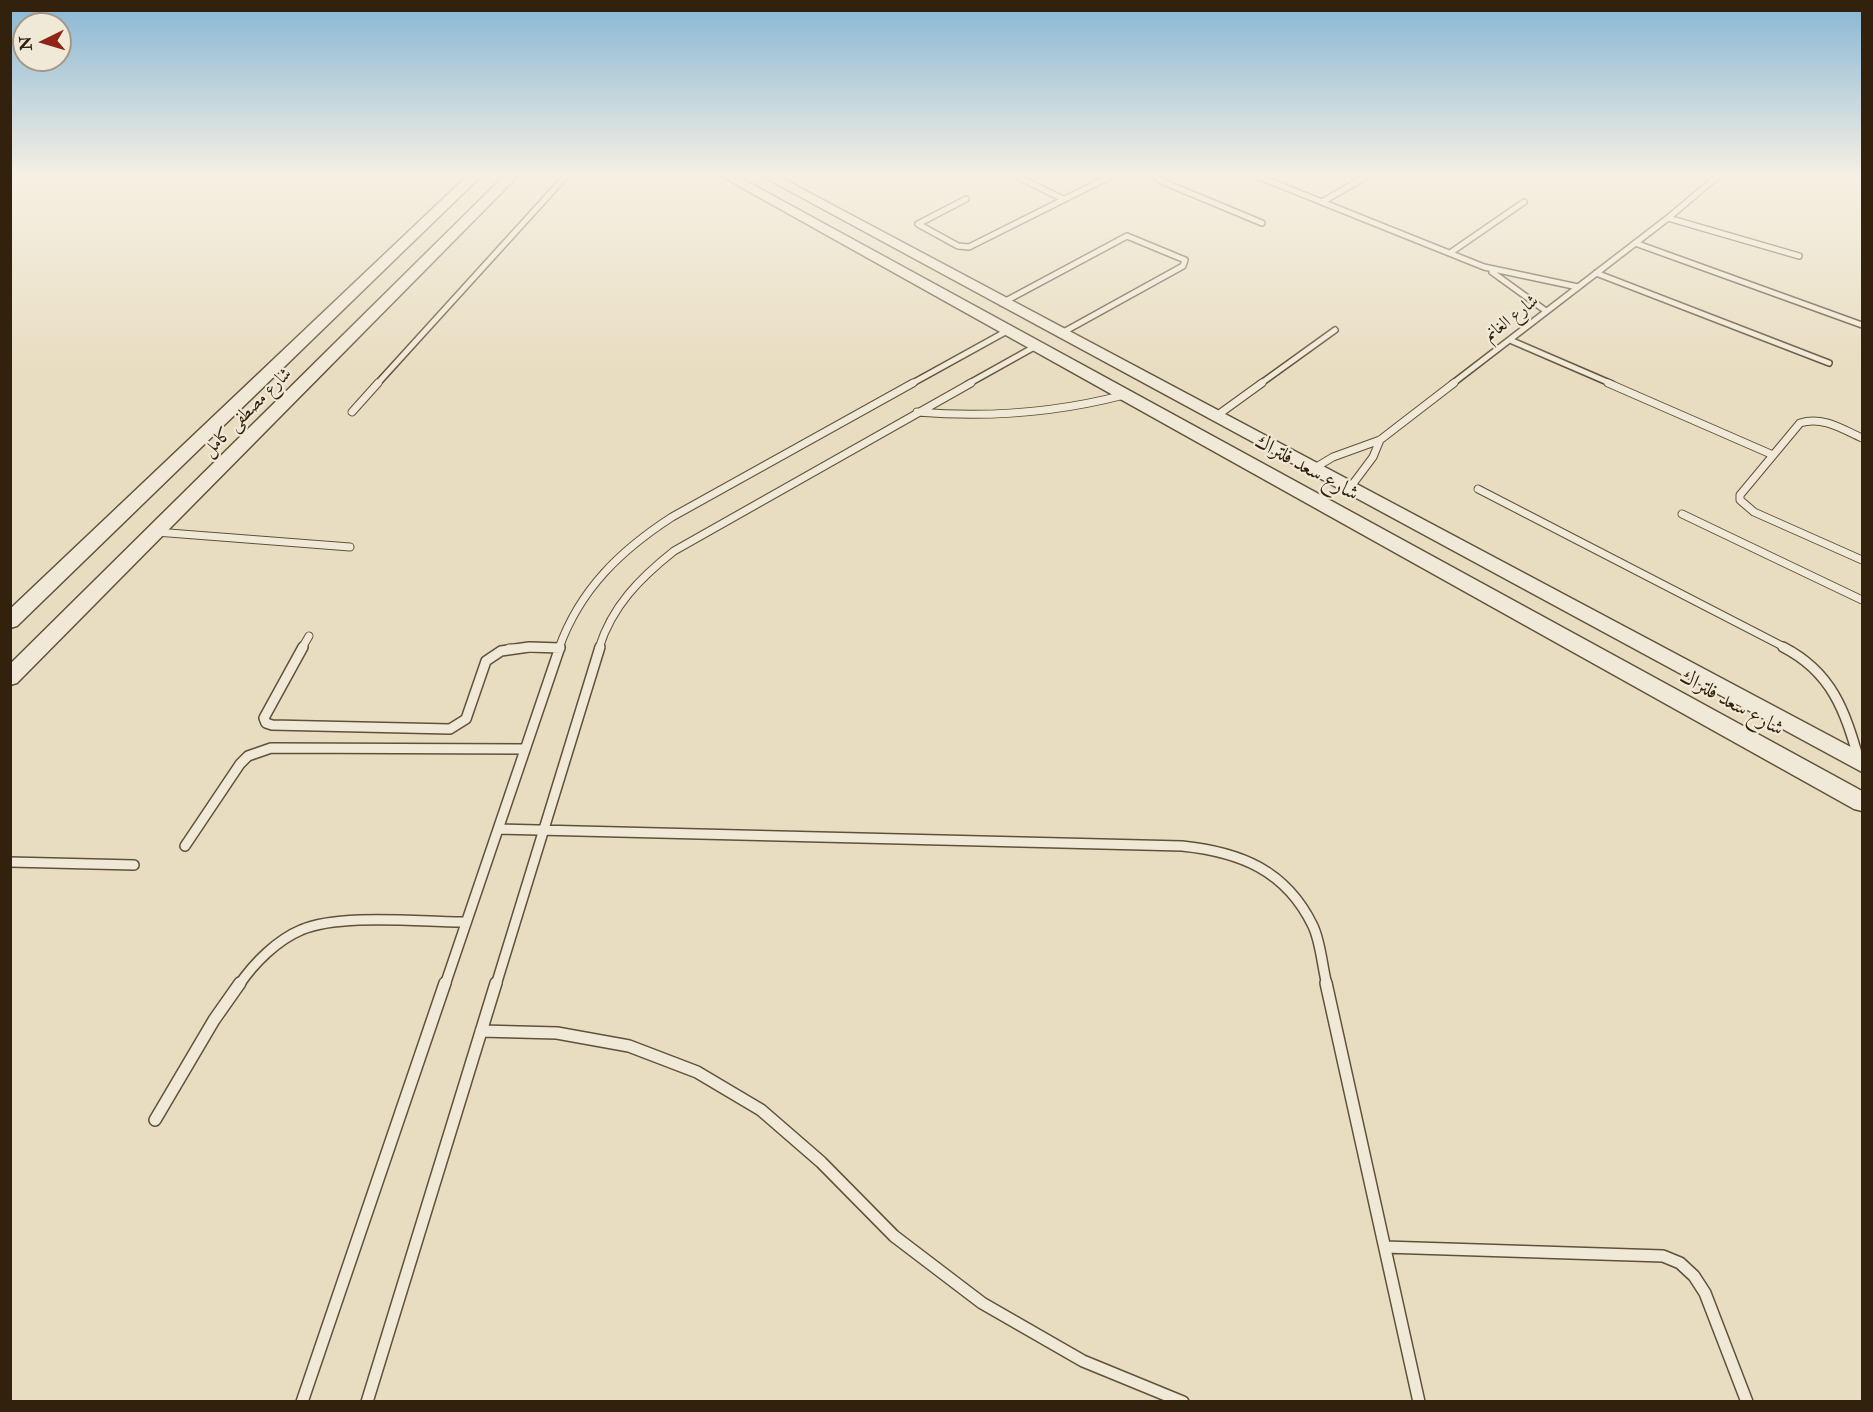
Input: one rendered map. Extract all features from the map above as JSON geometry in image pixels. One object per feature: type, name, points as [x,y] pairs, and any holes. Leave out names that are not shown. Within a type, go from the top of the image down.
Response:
[{"type":"street","name":"شارع مصطفى كامل","points":[[10,621],[407,242]]},
{"type":"street","name":"شارع مصطفى كامل","points":[[10,677],[447,242]]},
{"type":"street","name":"شارع سعد فلتراك","points":[[845,242],[1863,802]]},
{"type":"street","name":"شارع سعد فلتراك","points":[[889,242],[1861,762]]},
{"type":"street","points":[[1007,331],[1030,318]]},
{"type":"street","points":[[1036,346],[1060,334]]},
{"type":"street","points":[[1294,489],[1313,470]]},
{"type":"street","points":[[1329,507],[1349,489]]},
{"type":"lane","points":[[352,412],[507,242]]},
{"type":"lane","points":[[951,242],[965,248],[977,242]]},
{"type":"lane","points":[[1002,303],[1116,242]]},
{"type":"lane","points":[[1060,334],[1183,266],[1185,260],[1145,242]]},
{"type":"lane","points":[[1422,242],[1484,267],[1578,287]]},
{"type":"lane","points":[[1450,253],[1466,242]]},
{"type":"lane","points":[[1750,242],[1799,256]]},
{"type":"lane","points":[[1635,243],[1863,325]]},
{"type":"lane","name":"شارع الغانم","points":[[1313,470],[1333,457],[1380,440],[1635,243]]},
{"type":"lane","points":[[1484,267],[1546,311]]},
{"type":"lane","points":[[1596,273],[1829,363]]},
{"type":"lane","points":[[1215,417],[1335,330]]},
{"type":"lane","points":[[302,1401],[567,626],[585,593],[609,564],[639,539],[672,518],[1007,331]]},
{"type":"lane","points":[[1509,340],[1773,455]]},
{"type":"lane","points":[[367,1401],[601,643],[618,606],[643,576],[674,551],[699,535],[1036,346]]},
{"type":"lane","points":[[917,412],[971,416],[1025,414],[1077,407],[1124,395]]},
{"type":"lane","points":[[1863,438],[1819,420],[1810,419],[1800,423],[1740,495],[1740,500],[1754,512],[1863,560]]},
{"type":"lane","name":"شارع الغانم","points":[[1349,489],[1373,457],[1380,440]]},
{"type":"lane","points":[[1478,489],[1787,649],[1812,665],[1831,684],[1842,705],[1861,762]]},
{"type":"lane","points":[[1682,514],[1863,600]]},
{"type":"lane","points":[[156,532],[350,547]]},
{"type":"lane","points":[[309,636],[264,718],[266,723],[272,725],[450,729],[466,719],[486,661],[492,654],[501,649],[560,648]]},
{"type":"lane","points":[[185,846],[240,764],[260,750],[271,748],[525,749]]},
{"type":"lane","points":[[498,829],[1182,846],[1221,850],[1259,866],[1292,893],[1314,927],[1419,1401]]},
{"type":"lane","points":[[10,862],[134,865]]},
{"type":"lane","points":[[155,1120],[214,1020],[246,976],[270,950],[300,930],[332,921],[466,922]]},
{"type":"lane","points":[[481,1031],[557,1033],[629,1046],[697,1072],[761,1110],[821,1162],[894,1236],[982,1303],[1083,1361],[1183,1401]]},
{"type":"lane","points":[[1385,1247],[1664,1256],[1680,1263],[1694,1276],[1705,1293],[1747,1401]]}]
